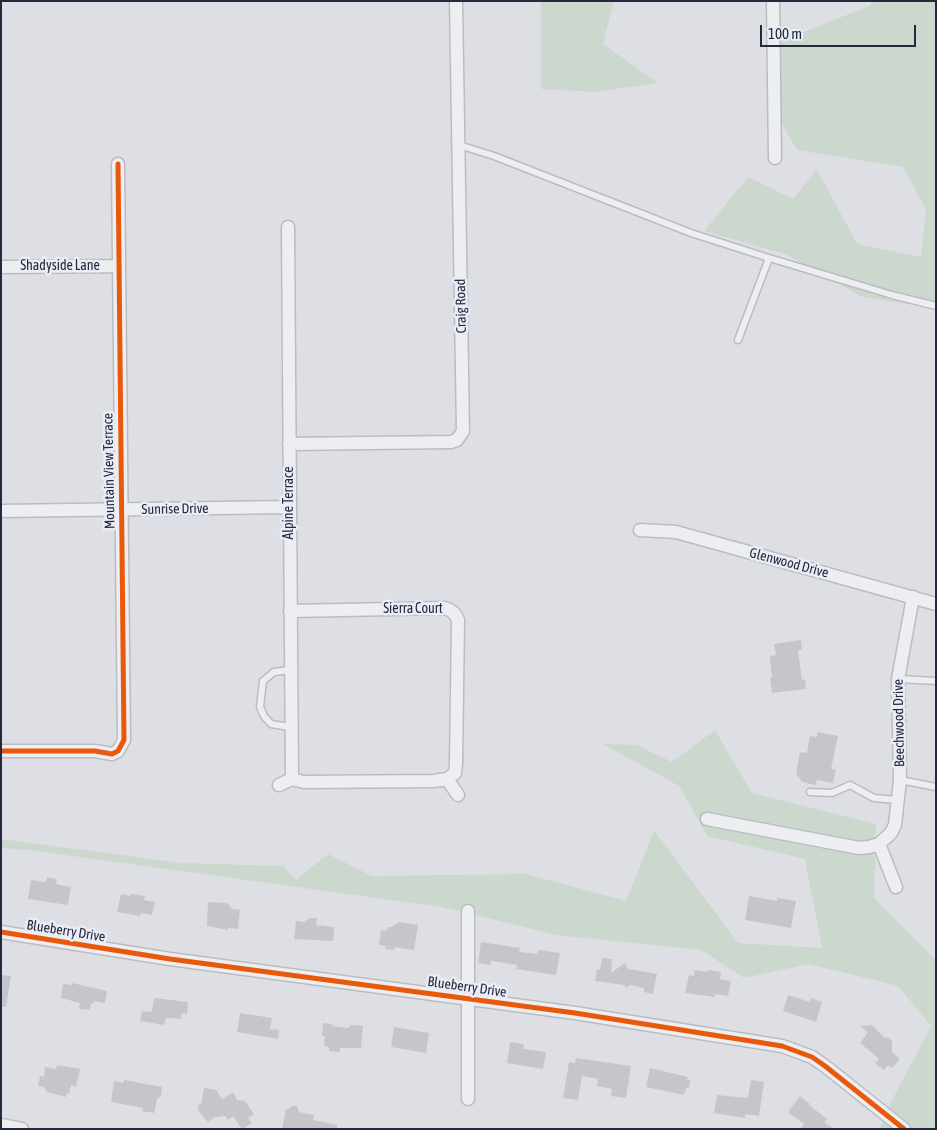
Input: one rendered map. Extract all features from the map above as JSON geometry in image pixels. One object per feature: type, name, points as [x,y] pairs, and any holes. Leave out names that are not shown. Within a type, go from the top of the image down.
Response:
[{"type":"street","name":"Craig Road","points":[[289,444],[451,442],[460,437],[463,431],[456,1]]},
{"type":"street","points":[[774,1],[776,158]]},
{"type":"street","name":"Mountain View Terrace","points":[[1,751],[95,751],[112,754],[118,751],[124,740],[120,510],[118,164]]},
{"type":"street","name":"Alpine Terrace","points":[[288,227],[290,727],[292,779]]},
{"type":"street","name":"Shadyside Lane","points":[[1,267],[118,266]]},
{"type":"street","name":"Sunrise Drive","points":[[1,511],[289,507]]},
{"type":"street","name":"Glenwood Drive","points":[[640,530],[676,532],[936,604]]},
{"type":"street","name":"Beechwood Drive","points":[[879,844],[891,833],[895,825],[900,780],[898,679],[913,597]]},
{"type":"street","name":"Sierra Court","points":[[290,612],[444,608],[455,614],[458,620],[456,764],[454,773],[447,779]]},
{"type":"street","points":[[279,785],[292,779],[304,782],[434,781],[447,779],[458,795]]},
{"type":"street","points":[[707,819],[859,848],[879,844],[896,887]]},
{"type":"street","points":[[468,911],[468,1099]]},
{"type":"street","name":"Blueberry Drive","points":[[1,932],[179,960],[575,1013],[782,1046],[797,1050],[825,1066],[904,1129]]},
{"type":"street","points":[[1,1126],[22,1129]]},
{"type":"lane","points":[[459,145],[494,156],[691,233],[892,296],[936,306]]},
{"type":"lane","points":[[738,340],[768,262],[766,257]]},
{"type":"lane","points":[[290,670],[274,672],[263,681],[260,707],[270,724],[290,727]]},
{"type":"lane","points":[[898,679],[936,681]]},
{"type":"lane","points":[[900,780],[936,787]]},
{"type":"lane","points":[[810,792],[832,793],[850,785],[874,798],[898,800]]},
{"type":"shaded area","points":[[541,1],[614,1],[603,44],[658,83],[595,92],[541,89]]},
{"type":"shaded area","points":[[871,1],[936,1],[936,309],[860,296],[785,254],[704,231],[748,177],[793,199],[817,169],[857,244],[921,257],[926,209],[903,167],[797,150],[777,116],[775,44],[871,5]]},
{"type":"shaded area","points":[[715,730],[752,793],[876,824],[874,898],[936,960],[936,1129],[879,1129],[931,1026],[898,986],[809,964],[744,978],[701,950],[556,935],[442,907],[29,850],[1,848],[1,839],[181,863],[283,866],[296,880],[328,854],[372,876],[526,874],[626,901],[654,830],[738,943],[822,948],[805,859],[707,836],[679,786],[603,744],[637,745],[672,762]]},
{"type":"building","points":[[801,640],[802,650],[798,650],[802,680],[805,679],[806,689],[772,693],[770,656],[776,655],[774,644]]},
{"type":"building","points":[[818,732],[838,736],[831,769],[836,770],[833,783],[817,780],[816,785],[802,782],[796,774],[800,752],[807,753],[810,736],[817,737]]},
{"type":"building","points":[[47,877],[57,879],[56,884],[71,887],[68,905],[28,899],[31,880],[46,882]]},
{"type":"building","points":[[121,894],[145,896],[144,900],[155,902],[152,915],[141,913],[140,916],[117,912]]},
{"type":"building","points":[[749,896],[777,901],[777,898],[796,901],[791,928],[745,920]]},
{"type":"building","points":[[208,902],[227,903],[232,909],[240,910],[238,929],[228,928],[228,930],[207,926]]},
{"type":"building","points":[[310,918],[317,918],[316,925],[334,927],[333,941],[294,939],[296,921],[304,922]]},
{"type":"building","points":[[399,922],[418,925],[414,950],[395,947],[394,950],[385,949],[386,946],[379,945],[381,930],[387,931],[388,927]]},
{"type":"building","points":[[481,942],[520,948],[519,952],[537,954],[538,950],[560,953],[556,975],[516,969],[517,965],[491,961],[491,965],[478,963]]},
{"type":"building","points":[[602,958],[612,959],[611,973],[625,963],[628,969],[657,974],[653,994],[644,992],[644,988],[630,985],[626,988],[624,985],[595,981],[597,969],[600,970]]},
{"type":"building","points":[[695,970],[721,972],[720,979],[731,981],[728,996],[715,994],[715,997],[685,993],[689,975],[694,976]]},
{"type":"building","points":[[1,975],[11,976],[6,1007],[1,1007]]},
{"type":"building","points":[[72,983],[107,991],[105,1003],[94,1001],[93,1004],[91,1003],[90,1010],[79,1009],[80,1003],[61,998],[63,984],[72,985]]},
{"type":"building","points":[[788,995],[810,1002],[811,998],[822,1002],[816,1022],[783,1011]]},
{"type":"building","points":[[154,998],[188,1002],[187,1014],[182,1013],[181,1019],[166,1018],[164,1025],[140,1021],[142,1011],[152,1012]]},
{"type":"building","points":[[240,1013],[272,1018],[270,1029],[279,1030],[278,1039],[237,1032]]},
{"type":"building","points":[[323,1023],[349,1028],[350,1025],[363,1026],[361,1048],[340,1048],[340,1052],[329,1051],[329,1047],[324,1046],[325,1036],[322,1036]]},
{"type":"building","points":[[872,1025],[885,1038],[888,1037],[892,1041],[892,1052],[900,1059],[892,1068],[888,1065],[884,1070],[875,1063],[879,1059],[860,1043],[868,1032],[860,1026]]},
{"type":"building","points":[[394,1027],[429,1033],[426,1053],[391,1047]]},
{"type":"building","points":[[510,1042],[524,1044],[523,1049],[546,1052],[543,1069],[507,1063]]},
{"type":"building","points":[[576,1058],[631,1066],[626,1098],[611,1096],[612,1089],[597,1086],[598,1079],[582,1076],[578,1100],[563,1098],[569,1062],[575,1063]]},
{"type":"building","points":[[57,1065],[80,1069],[76,1087],[71,1085],[69,1094],[67,1093],[66,1097],[47,1092],[44,1087],[38,1086],[40,1076],[44,1077],[45,1067],[56,1069]]},
{"type":"building","points":[[650,1068],[688,1077],[687,1080],[690,1080],[689,1088],[686,1088],[684,1095],[646,1087]]},
{"type":"building","points":[[124,1080],[162,1087],[161,1096],[157,1099],[154,1113],[142,1111],[143,1108],[111,1102],[114,1081],[123,1083]]},
{"type":"building","points":[[751,1080],[764,1082],[759,1116],[745,1114],[745,1118],[714,1113],[717,1095],[748,1098]]},
{"type":"building","points":[[204,1088],[216,1090],[222,1099],[233,1092],[237,1100],[245,1101],[254,1114],[248,1118],[252,1123],[242,1129],[233,1116],[228,1120],[225,1116],[215,1117],[208,1122],[198,1110]]},
{"type":"building","points":[[800,1096],[827,1119],[824,1122],[834,1129],[800,1129],[804,1124],[788,1112]]},
{"type":"building","points":[[297,1106],[299,1112],[314,1115],[313,1120],[337,1125],[337,1129],[282,1129],[286,1109]]},
{"type":"cycle path","points":[[1,751],[95,751],[112,754],[118,751],[124,740],[118,164]]},
{"type":"cycle path","points":[[1,932],[170,959],[575,1013],[782,1046],[812,1057],[904,1129]]}]
